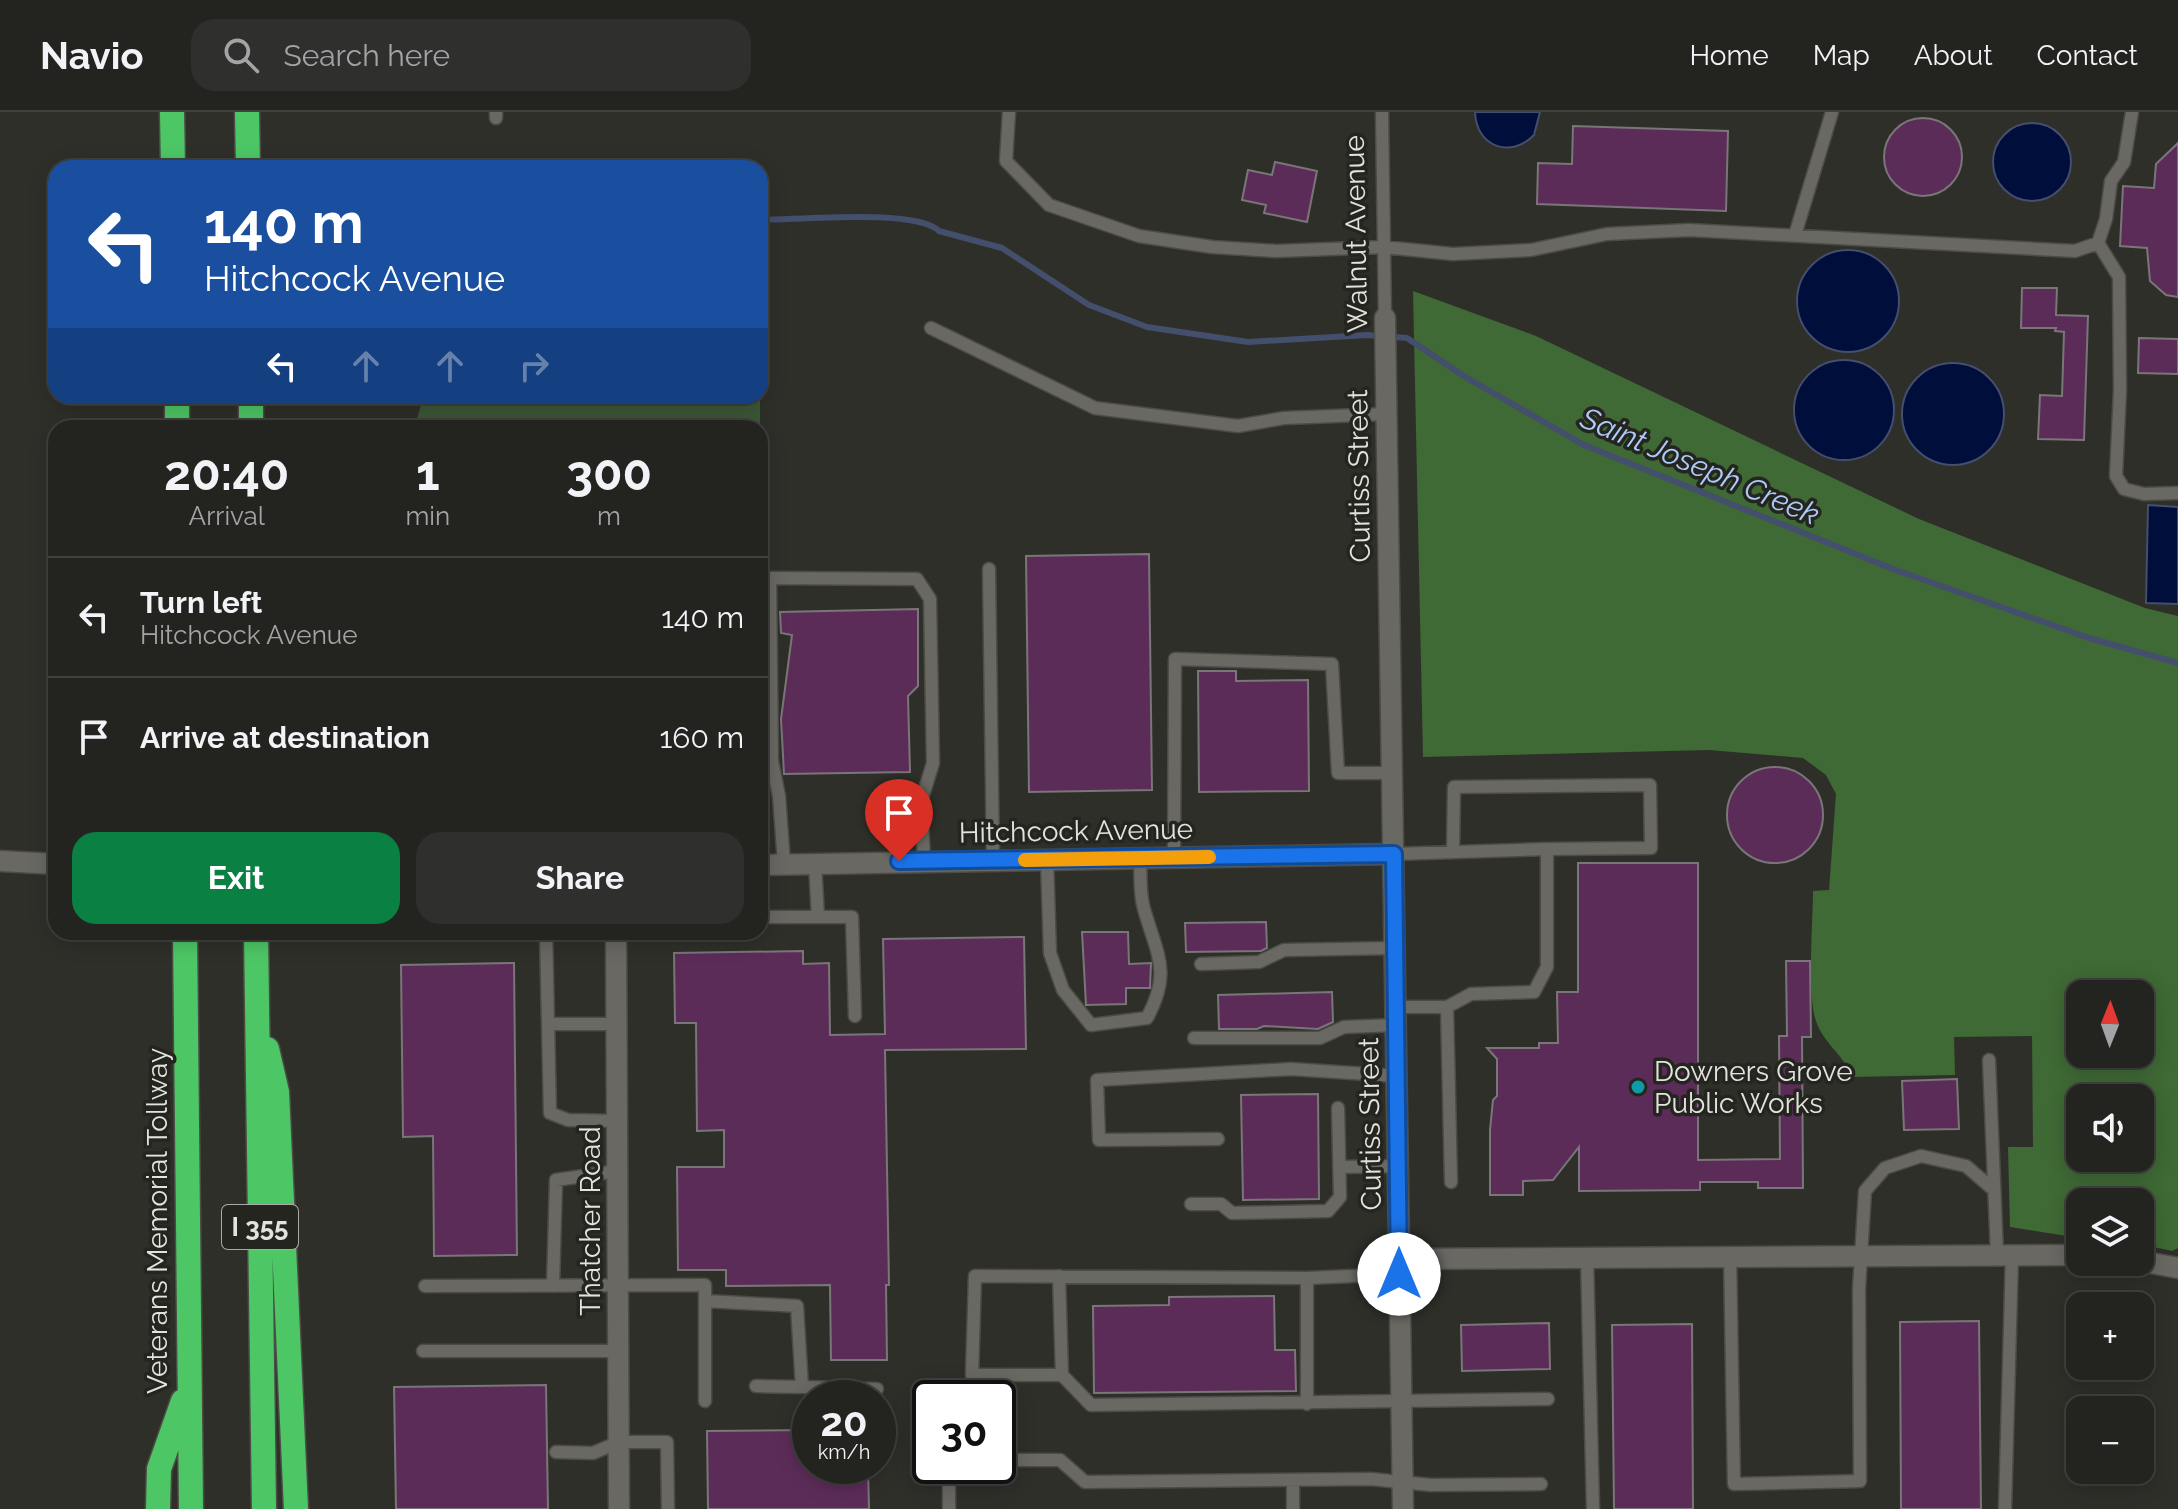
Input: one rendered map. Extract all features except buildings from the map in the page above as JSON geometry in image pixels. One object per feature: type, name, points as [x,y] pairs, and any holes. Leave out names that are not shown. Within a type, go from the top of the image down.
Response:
[{"type":"highway","points":[[172,112],[173,160]]},
{"type":"highway","points":[[247,112],[248,160]]},
{"type":"highway","name":"Veterans Memorial Tollway","points":[[185,940],[191,1509]]},
{"type":"highway","name":"I 355","points":[[256,940],[264,1509]]},
{"type":"highway","points":[[257,1007],[277,1092],[296,1509]]},
{"type":"highway","points":[[158,1509],[159,1469],[189,1384]]},
{"type":"street","name":"Walnut Avenue","points":[[1385,318],[1385,355]]},
{"type":"street","name":"Curtiss Street","points":[[1385,355],[1400,1166],[1399,1267]]},
{"type":"street","name":"Hitchcock Avenue","points":[[768,865],[1394,854]]},
{"type":"street","points":[[0,861],[48,864]]},
{"type":"street","name":"Thatcher Road","points":[[616,940],[619,1509]]},
{"type":"street","points":[[1403,1509],[1399,1267],[1587,1257],[2066,1255]]},
{"type":"street","points":[[2154,1264],[2178,1268]]},
{"type":"lane","points":[[1009,112],[1006,161],[1049,205],[1139,236],[1212,247],[1276,251],[1384,247],[1453,254],[1531,250],[1607,234],[1689,230],[2075,251],[2098,243]]},
{"type":"lane","name":"Walnut Avenue","points":[[1382,112],[1385,318]]},
{"type":"lane","points":[[1795,235],[1832,112]]},
{"type":"lane","points":[[2098,243],[2106,219],[2111,181],[2124,162],[2132,112]]},
{"type":"lane","points":[[2098,243],[2119,277],[2120,390],[2116,476],[2124,489],[2144,494],[2178,493]]},
{"type":"lane","points":[[931,328],[1095,408],[1238,426],[1284,418],[1386,414]]},
{"type":"lane","points":[[989,569],[993,860]]},
{"type":"lane","points":[[784,864],[779,796],[772,761],[770,578],[917,579],[930,599],[933,763],[921,802],[924,861]]},
{"type":"lane","points":[[1174,857],[1175,659],[1332,664],[1338,773],[1392,773]]},
{"type":"lane","points":[[1394,854],[1651,848],[1650,785],[1454,787],[1453,852]]},
{"type":"lane","points":[[1194,1038],[1320,1038],[1344,1027],[1447,1007],[1471,994],[1534,992],[1547,967],[1547,849]]},
{"type":"lane","points":[[1047,859],[1050,953],[1063,990],[1091,1025],[1147,1018],[1161,992],[1159,950],[1143,905],[1140,858]]},
{"type":"lane","points":[[815,863],[818,917]]},
{"type":"lane","points":[[768,917],[852,917],[855,1016]]},
{"type":"lane","points":[[546,940],[550,1113],[568,1120],[617,1121]]},
{"type":"lane","points":[[1201,964],[1259,962],[1284,950],[1395,948]]},
{"type":"lane","points":[[1447,1007],[1451,1182]]},
{"type":"lane","points":[[548,1024],[616,1024]]},
{"type":"lane","points":[[1989,1060],[1994,1190],[2004,1254],[2005,1509]]},
{"type":"lane","points":[[1218,1139],[1099,1140],[1097,1080],[1291,1069],[1398,1076]]},
{"type":"lane","points":[[1191,1204],[1221,1204],[1232,1213],[1328,1211],[1340,1197],[1338,1108]]},
{"type":"lane","points":[[1730,1255],[1734,1484],[1860,1481],[1865,1191],[1885,1168],[1921,1156],[1966,1166],[1994,1190]]},
{"type":"lane","points":[[1340,1167],[1400,1166]]},
{"type":"lane","points":[[553,1286],[556,1180],[617,1171]]},
{"type":"lane","points":[[1587,1257],[1593,1509]]},
{"type":"lane","points":[[1062,1375],[972,1375],[975,1276],[1307,1278],[1399,1267]]},
{"type":"lane","points":[[1059,1276],[1062,1375],[1091,1405],[1548,1399]]},
{"type":"lane","points":[[1307,1278],[1307,1404]]},
{"type":"lane","points":[[425,1286],[705,1285],[705,1401]]},
{"type":"lane","points":[[705,1301],[797,1306],[802,1380]]},
{"type":"lane","points":[[423,1351],[618,1351]]},
{"type":"lane","points":[[756,1386],[792,1387]]},
{"type":"lane","points":[[556,1452],[593,1453],[619,1442],[667,1442],[668,1509]]},
{"type":"lane","points":[[1016,1460],[1060,1460],[1085,1482],[1374,1479],[1541,1484]]},
{"type":"lane","points":[[1293,1481],[1293,1509]]},
{"type":"lane","points":[[949,1484],[949,1509]]},
{"type":"green space","points":[[1413,291],[1536,336],[1919,519],[2145,608],[2178,616],[2178,1248],[2172,1251],[2154,1247],[2154,1188],[2066,1188],[2066,1236],[2010,1227],[2008,1147],[2033,1147],[2032,1036],[1954,1037],[1955,1075],[1852,1077],[1819,1029],[1813,1010],[1811,977],[1813,891],[1829,890],[1836,794],[1826,775],[1803,758],[1709,750],[1423,757]]},
{"type":"green space","points":[[422,404],[760,404],[760,420],[416,420]]},
{"type":"shaded area","points":[[1475,112],[1540,112],[1534,135],[1525,142],[1505,147],[1496,146],[1481,134]]},
{"type":"shaded area","points":[[2024,123],[2040,123],[2054,129],[2065,140],[2071,162],[2065,184],[2054,195],[2040,201],[2024,201],[2010,195],[1999,184],[1993,170],[1993,154],[1999,140],[2010,129]]},
{"type":"shaded area","points":[[1848,250],[1867,254],[1884,265],[1895,282],[1899,301],[1895,320],[1884,337],[1867,348],[1848,352],[1829,348],[1812,337],[1801,320],[1797,301],[1801,282],[1812,265],[1829,254]]},
{"type":"shaded area","points":[[1844,360],[1863,363],[1880,374],[1891,391],[1894,410],[1891,429],[1880,446],[1863,457],[1844,460],[1825,457],[1808,446],[1797,429],[1794,410],[1797,391],[1808,374],[1825,363]]},
{"type":"shaded area","points":[[1953,363],[1973,367],[1989,378],[2000,394],[2004,414],[2000,434],[1989,450],[1973,461],[1953,465],[1933,461],[1917,450],[1906,434],[1902,414],[1906,394],[1917,378],[1933,367]]},
{"type":"shaded area","points":[[2148,505],[2178,507],[2178,604],[2146,603]]},
{"type":"waterway","name":"Saint Joseph Creek","points":[[768,220],[882,217],[926,224],[939,231],[1002,248],[1089,305],[1147,327],[1248,342],[1367,335],[1407,338],[1462,375],[1584,445],[1893,569],[2089,638],[2178,663]]},
{"type":"slow traffic","points":[[1025,860],[1209,857]]},
{"type":"place","name":"Downers Grove Public Works","points":[[1638,1087]]},
{"type":"route","points":[[899,861],[1394,854],[1399,1274]]}]
